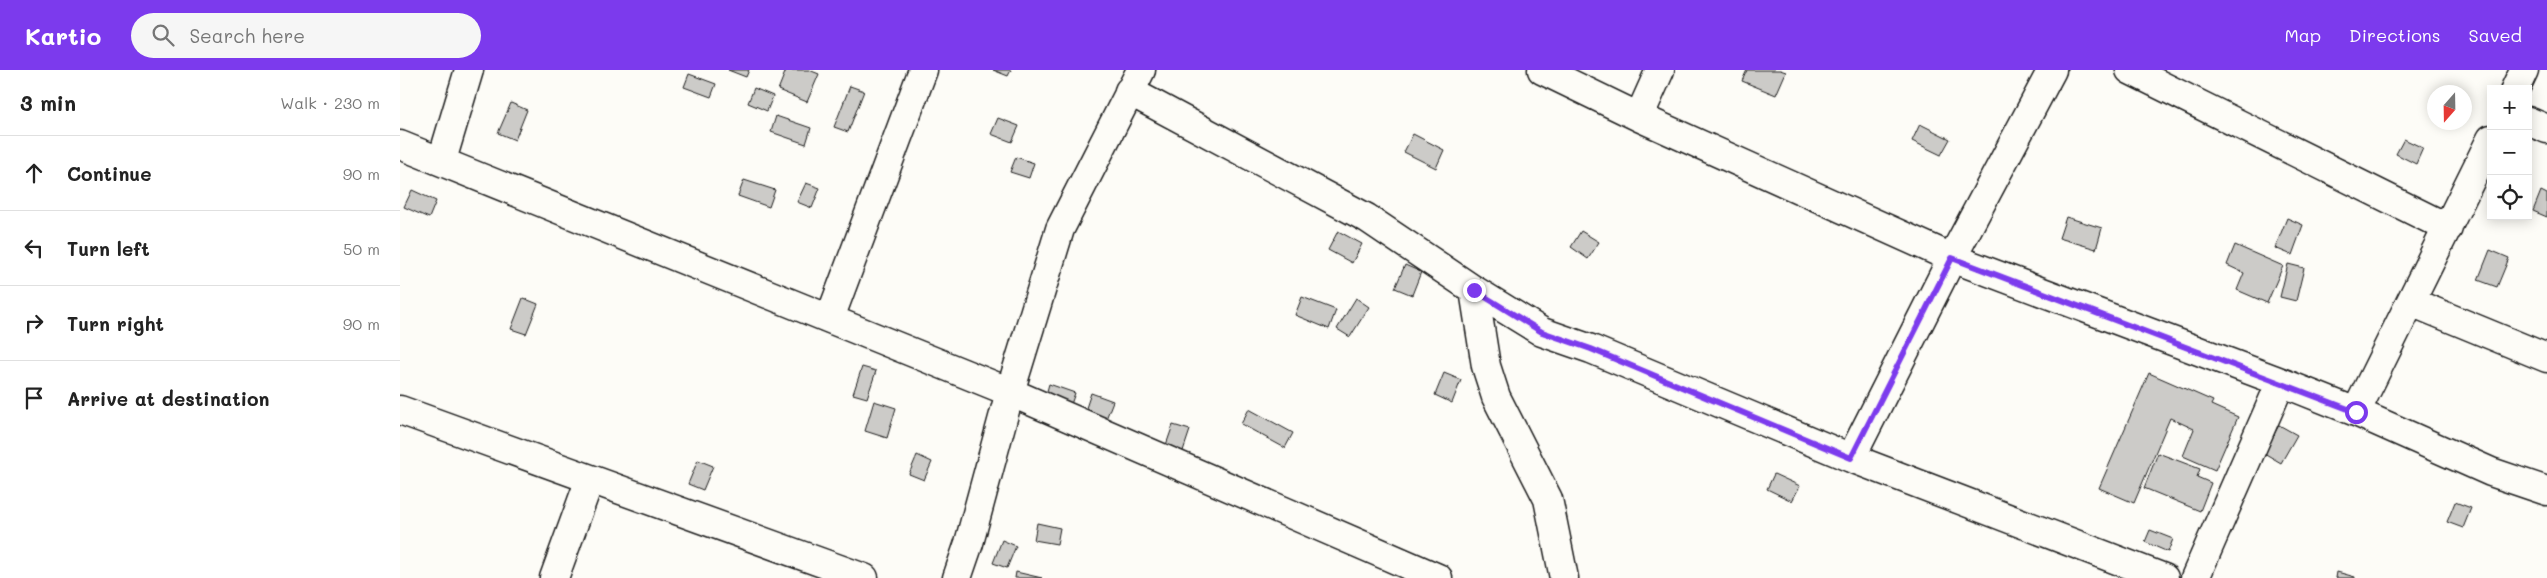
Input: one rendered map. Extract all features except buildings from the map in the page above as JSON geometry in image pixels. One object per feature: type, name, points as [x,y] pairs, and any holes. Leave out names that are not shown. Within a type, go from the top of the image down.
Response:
[{"type":"street","points":[[442,160],[469,70]]},
{"type":"street","points":[[830,318],[924,70]]},
{"type":"street","points":[[1542,70],[1640,117],[1952,258],[2281,382],[2356,412],[2491,472],[2547,491]]},
{"type":"street","points":[[1640,117],[1660,70]]},
{"type":"street","points":[[1851,458],[1952,258],[2052,70]]},
{"type":"street","points":[[2130,70],[2448,228]]},
{"type":"street","points":[[2517,85],[2524,70]]},
{"type":"street","points":[[957,578],[1010,392],[1060,229],[1135,80],[1367,218],[1474,290],[1542,332],[1591,349],[1851,458],[2164,578]]},
{"type":"street","points":[[2532,123],[2547,129]]},
{"type":"street","points":[[400,145],[442,160],[1010,392],[1438,578]]},
{"type":"street","points":[[2356,412],[2487,147]]},
{"type":"street","points":[[1474,290],[1486,366],[1496,397],[1548,499],[1564,578]]},
{"type":"street","points":[[2411,302],[2547,358]]},
{"type":"street","points":[[2195,578],[2281,382]]},
{"type":"street","points":[[400,410],[864,578]]},
{"type":"street","points":[[554,578],[590,479]]},
{"type":"route","points":[[1474,290],[1542,332],[1563,341],[1591,349],[1851,458],[1952,258],[2356,412]]}]
